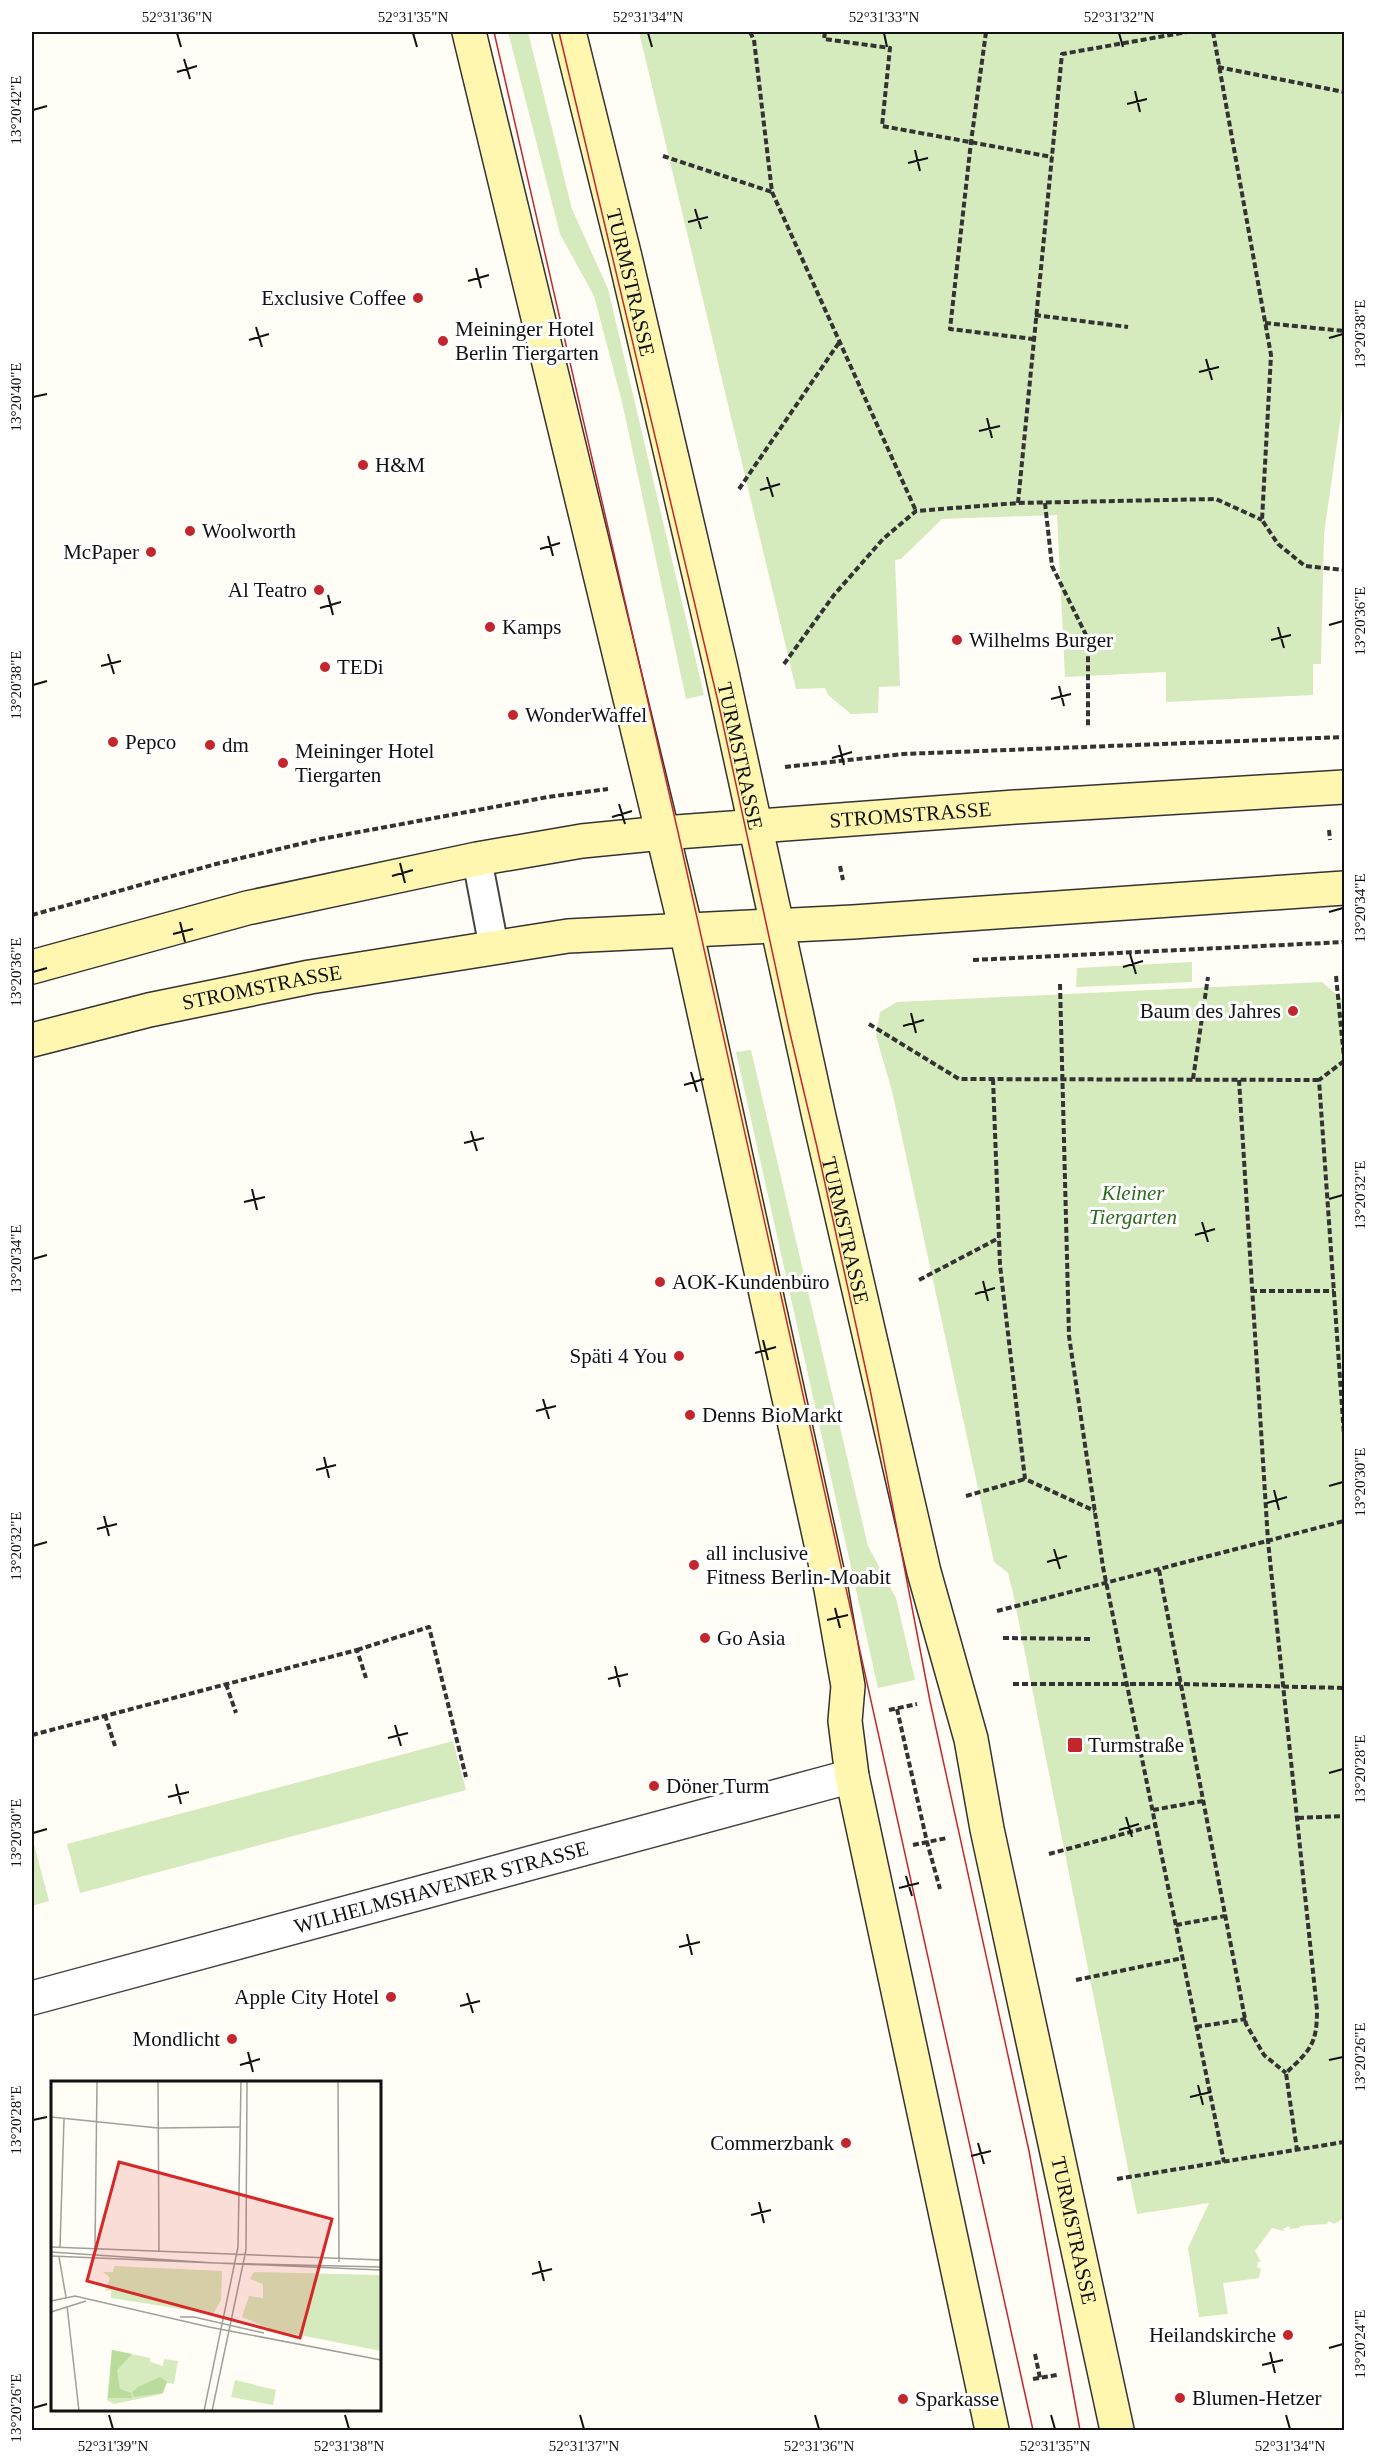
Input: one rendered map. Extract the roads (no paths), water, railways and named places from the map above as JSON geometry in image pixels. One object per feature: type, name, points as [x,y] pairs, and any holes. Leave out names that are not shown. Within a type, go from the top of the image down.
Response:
[{"type":"main road","points":[[469,32],[686,930],[831,1589],[848,1686],[844,1720],[852,1776],[992,2430]]},
{"type":"main road","name":"TURMSTRASSE","points":[[569,32],[625,257],[756,825],[924,1572],[971,1739],[987,1829],[1117,2430]]},
{"type":"main road","name":"STROMSTRASSE","points":[[32,967],[247,908],[477,859],[582,841],[756,825],[1344,787]]},
{"type":"main road","name":"STROMSTRASSE","points":[[32,1040],[149,1010],[310,977],[599,933],[853,922],[1344,888]]},
{"type":"street","name":"WILHELMSHAVENER STRASSE","points":[[32,1998],[852,1776]]},
{"type":"lane","points":[[477,859],[494,948]]},
{"type":"tram line","points":[[494,32],[678,832],[1033,2430]]},
{"type":"tram line","points":[[559,32],[719,706],[871,1394],[930,1701],[1029,2151],[1080,2430]]},
{"type":"place","name":"Exclusive Coffee","points":[[418,298]]},
{"type":"place","name":"Meininger Hotel Berlin Tiergarten","points":[[443,341]]},
{"type":"place","name":"H&M","points":[[363,465]]},
{"type":"place","name":"Woolworth","points":[[190,531]]},
{"type":"place","name":"McPaper","points":[[151,552]]},
{"type":"place","name":"Al Teatro","points":[[319,590]]},
{"type":"place","name":"Kamps","points":[[490,627]]},
{"type":"place","name":"Wilhelms Burger","points":[[957,640]]},
{"type":"place","name":"TEDi","points":[[325,667]]},
{"type":"place","name":"WonderWaffel","points":[[513,715]]},
{"type":"place","name":"Pepco","points":[[113,742]]},
{"type":"place","name":"dm","points":[[210,745]]},
{"type":"place","name":"Meininger Hotel Tiergarten","points":[[283,763]]},
{"type":"place","name":"Baum des Jahres","points":[[1293,1011]]},
{"type":"place","name":"AOK-Kundenbüro","points":[[660,1282]]},
{"type":"place","name":"Späti 4 You","points":[[679,1356]]},
{"type":"place","name":"Denns BioMarkt","points":[[690,1415]]},
{"type":"place","name":"all inclusive Fitness Berlin-Moabit","points":[[694,1565]]},
{"type":"place","name":"Go Asia","points":[[705,1638]]},
{"type":"place","name":"Turmstraße","points":[[1075,1745]]},
{"type":"place","name":"Döner Turm","points":[[654,1786]]},
{"type":"place","name":"Apple City Hotel","points":[[391,1997]]},
{"type":"place","name":"Mondlicht","points":[[232,2039]]},
{"type":"place","name":"Commerzbank","points":[[846,2143]]},
{"type":"place","name":"Heilandskirche","points":[[1288,2335]]},
{"type":"place","name":"Blumen-Hetzer","points":[[1180,2398]]},
{"type":"place","name":"Sparkasse","points":[[903,2399]]},
{"type":"park label","name":"Kleiner Tiergarten","points":[[1133,1205]]}]
